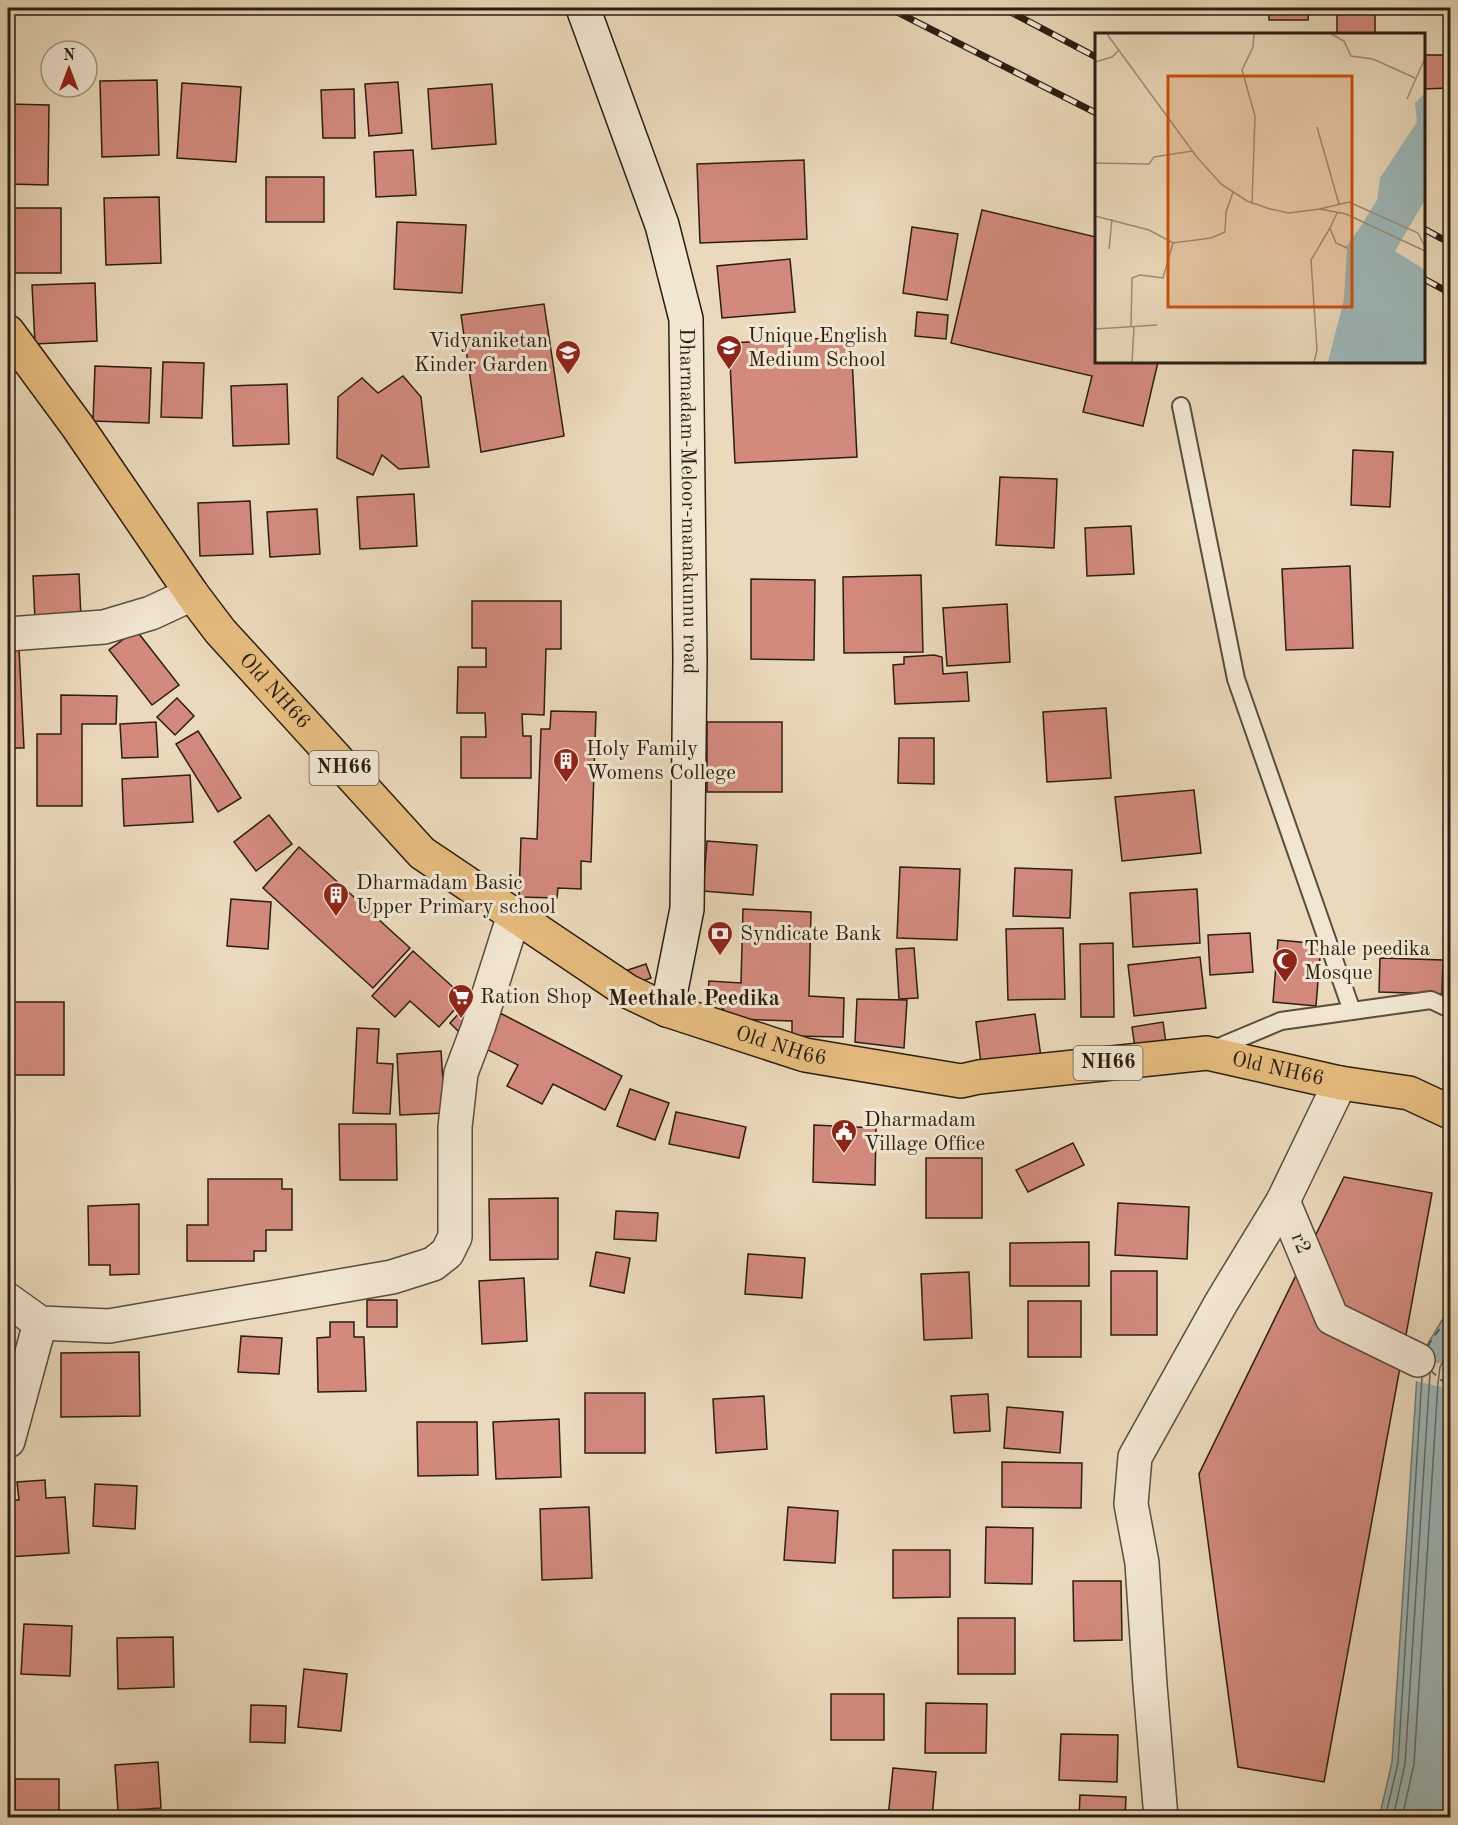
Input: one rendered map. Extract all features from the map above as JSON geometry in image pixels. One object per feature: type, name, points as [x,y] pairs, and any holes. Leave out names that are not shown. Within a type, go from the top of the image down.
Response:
[{"type":"main road","name":"Old NH66","points":[[8,332],[78,427],[219,631],[422,853],[627,991],[667,1010],[805,1055],[961,1081],[979,1077],[1207,1053],[1340,1083],[1409,1093],[1450,1112]]},
{"type":"street","name":"Dharmadam-Meloor-mamakunnu road","points":[[584,8],[662,225],[686,320],[690,659],[687,909],[667,1010]]},
{"type":"street","points":[[8,634],[104,627],[151,613],[192,594]]},
{"type":"street","points":[[8,1300],[40,1323],[108,1326],[392,1277],[433,1264],[447,1253],[455,1237],[454,1127],[461,1073],[478,1028],[514,915]]},
{"type":"street","points":[[1161,1818],[1149,1685],[1142,1563],[1131,1504],[1135,1457],[1221,1303],[1283,1201],[1340,1083]]},
{"type":"street","name":"r2","points":[[1283,1201],[1332,1318],[1418,1360]]},
{"type":"street","points":[[8,1441],[40,1323]]},
{"type":"lane","points":[[1181,406],[1236,679],[1352,1011]]},
{"type":"lane","points":[[1207,1053],[1281,1021],[1431,1000],[1450,1009]]},
{"type":"water","points":[[1450,1307],[1450,1817],[1379,1818],[1392,1762],[1418,1360]]},
{"type":"pier","points":[[1418,1360],[1450,1365],[1450,1389],[1415,1381]]},
{"type":"pier","points":[[1450,1476],[1450,1522],[1442,1520]]},
{"type":"building","points":[[1269,8],[1309,8],[1308,20],[1269,20]]},
{"type":"building","points":[[1337,8],[1375,8],[1375,33],[1337,33]]},
{"type":"building","points":[[1425,55],[1449,55],[1449,88],[1425,89]]},
{"type":"building","points":[[157,80],[159,155],[102,157],[100,81]]},
{"type":"building","points":[[398,82],[402,133],[369,136],[365,84]]},
{"type":"building","points":[[182,83],[241,87],[236,162],[177,158]]},
{"type":"building","points":[[492,84],[496,144],[432,149],[428,89]]},
{"type":"building","points":[[354,89],[355,138],[323,138],[321,90]]},
{"type":"building","points":[[8,104],[49,105],[48,185],[8,184]]},
{"type":"building","points":[[413,150],[416,195],[376,197],[374,152]]},
{"type":"building","points":[[804,160],[807,239],[700,243],[697,164]]},
{"type":"building","points":[[266,177],[324,177],[324,222],[266,222]]},
{"type":"building","points":[[159,197],[161,263],[106,265],[104,198]]},
{"type":"building","points":[[8,208],[61,208],[61,273],[8,273]]},
{"type":"building","points":[[982,210],[1095,237],[1095,363],[1158,363],[1143,426],[1083,412],[1092,376],[951,343]]},
{"type":"building","points":[[397,222],[466,225],[462,293],[394,289]]},
{"type":"building","points":[[912,227],[958,234],[947,300],[903,293]]},
{"type":"building","points":[[790,259],[795,312],[722,318],[717,266]]},
{"type":"building","points":[[95,283],[97,341],[35,344],[32,285]]},
{"type":"building","points":[[544,304],[564,436],[481,452],[461,315]]},
{"type":"building","points":[[917,312],[948,315],[946,339],[915,336]]},
{"type":"building","name":"Unique English Medium School","points":[[851,337],[857,457],[735,463],[729,343]]},
{"type":"building","points":[[163,362],[204,363],[202,418],[161,417]]},
{"type":"building","points":[[95,366],[151,368],[149,423],[93,421]]},
{"type":"building","points":[[403,376],[421,397],[429,467],[399,469],[382,455],[373,475],[337,458],[338,397],[362,378],[378,393]]},
{"type":"building","points":[[287,384],[289,444],[233,446],[231,386]]},
{"type":"building","points":[[1353,450],[1393,452],[1390,507],[1351,505]]},
{"type":"building","points":[[1000,477],[1057,479],[1054,548],[996,545]]},
{"type":"building","points":[[414,494],[417,546],[360,549],[357,497]]},
{"type":"building","points":[[250,501],[253,554],[200,556],[198,503]]},
{"type":"building","points":[[317,509],[320,554],[270,557],[267,512]]},
{"type":"building","points":[[1131,526],[1134,574],[1087,576],[1085,528]]},
{"type":"building","points":[[1350,566],[1353,648],[1286,650],[1282,569]]},
{"type":"building","points":[[79,574],[81,618],[35,620],[33,576]]},
{"type":"building","points":[[921,575],[923,652],[844,653],[843,577]]},
{"type":"building","points":[[751,579],[815,580],[814,660],[751,659]]},
{"type":"building","points":[[472,601],[561,601],[561,649],[546,649],[544,715],[522,714],[523,736],[531,736],[531,778],[461,778],[461,737],[486,737],[485,713],[457,713],[458,667],[486,667],[486,648],[472,648]]},
{"type":"building","points":[[1007,604],[1010,662],[947,666],[943,608]]},
{"type":"building","points":[[136,630],[179,685],[152,705],[109,650]]},
{"type":"building","points":[[8,649],[19,649],[24,748],[8,748]]},
{"type":"building","points":[[934,655],[942,657],[943,674],[967,672],[969,701],[895,704],[893,665],[904,664],[904,657]]},
{"type":"building","points":[[61,695],[117,696],[116,724],[82,724],[82,806],[37,806],[37,734],[61,734]]},
{"type":"building","points":[[177,698],[194,716],[175,735],[157,717]]},
{"type":"building","points":[[1106,708],[1111,778],[1047,782],[1043,712]]},
{"type":"building","name":"Holy Family Womens College","points":[[551,711],[596,712],[591,862],[581,861],[581,889],[558,888],[557,898],[519,897],[521,838],[537,839],[541,729],[550,729]]},
{"type":"building","points":[[156,722],[158,757],[122,758],[120,724]]},
{"type":"building","points":[[707,722],[782,722],[782,792],[707,792]]},
{"type":"building","points":[[198,731],[241,798],[218,812],[176,744]]},
{"type":"building","points":[[899,738],[934,738],[934,784],[898,783]]},
{"type":"building","points":[[190,775],[193,822],[124,826],[122,779]]},
{"type":"building","points":[[1194,790],[1201,853],[1122,861],[1115,797]]},
{"type":"building","points":[[269,815],[292,844],[256,871],[234,842]]},
{"type":"building","points":[[707,841],[757,845],[753,895],[703,891]]},
{"type":"building","name":"Dharmadam Basic Upper Primary school","points":[[299,847],[410,948],[373,988],[263,888]]},
{"type":"building","points":[[900,867],[960,869],[957,940],[897,938]]},
{"type":"building","points":[[1015,868],[1072,870],[1070,918],[1013,916]]},
{"type":"building","points":[[1197,889],[1200,943],[1133,947],[1130,893]]},
{"type":"building","points":[[231,899],[271,902],[268,949],[227,946]]},
{"type":"building","points":[[743,909],[811,912],[809,996],[844,998],[843,1037],[792,1036],[792,1021],[733,1019],[708,994],[709,981],[741,983]]},
{"type":"building","points":[[1063,928],[1065,999],[1008,1000],[1006,929]]},
{"type":"building","points":[[1250,933],[1253,972],[1210,975],[1208,935]]},
{"type":"building","points":[[1278,940],[1321,944],[1316,1006],[1273,1002]]},
{"type":"building","points":[[1113,943],[1114,1017],[1081,1017],[1080,944]]},
{"type":"building","points":[[914,948],[918,998],[899,999],[896,949]]},
{"type":"building","points":[[413,951],[465,998],[439,1027],[410,1001],[395,1017],[372,996]]},
{"type":"building","points":[[1200,957],[1206,1008],[1134,1016],[1128,965]]},
{"type":"building","points":[[1380,958],[1443,960],[1442,994],[1379,992]]},
{"type":"building","points":[[646,964],[651,978],[634,984],[628,970]]},
{"type":"building","points":[[857,999],[907,1000],[904,1048],[855,1042]]},
{"type":"building","points":[[8,1002],[64,1002],[64,1075],[8,1075]]},
{"type":"building","name":"Ration Shop","points":[[463,1009],[473,1017],[459,1032],[450,1023]]},
{"type":"building","points":[[500,1013],[622,1076],[605,1110],[553,1084],[542,1104],[507,1086],[518,1065],[482,1047]]},
{"type":"building","points":[[1035,1014],[1041,1057],[981,1064],[976,1022]]},
{"type":"building","points":[[1163,1022],[1167,1050],[1136,1054],[1132,1027]]},
{"type":"building","points":[[357,1028],[379,1029],[377,1063],[393,1064],[390,1114],[353,1113]]},
{"type":"building","points":[[441,1051],[445,1113],[400,1115],[397,1054]]},
{"type":"building","points":[[630,1089],[669,1103],[655,1140],[617,1126]]},
{"type":"building","points":[[676,1112],[746,1127],[739,1158],[669,1144]]},
{"type":"building","points":[[339,1124],[396,1124],[397,1180],[340,1180]]},
{"type":"building","name":"Dharmadam Village Office","points":[[814,1125],[876,1128],[875,1185],[813,1182]]},
{"type":"building","points":[[1073,1143],[1084,1165],[1028,1192],[1016,1170]]},
{"type":"building","points":[[8,1144],[13,1144],[12,1215],[8,1215]]},
{"type":"building","points":[[926,1158],[982,1158],[982,1218],[926,1218]]},
{"type":"building","points":[[1344,1177],[1432,1193],[1324,1782],[1238,1767],[1199,1474]]},
{"type":"building","points":[[208,1179],[282,1179],[282,1189],[292,1189],[292,1230],[266,1230],[266,1251],[254,1251],[254,1261],[187,1261],[187,1225],[208,1225]]},
{"type":"building","points":[[558,1198],[558,1259],[490,1260],[489,1199]]},
{"type":"building","points":[[1118,1203],[1189,1207],[1187,1259],[1115,1255]]},
{"type":"building","points":[[139,1204],[139,1274],[110,1275],[110,1265],[89,1265],[88,1206]]},
{"type":"building","points":[[616,1211],[658,1213],[656,1241],[614,1239]]},
{"type":"building","points":[[1089,1242],[1089,1286],[1010,1286],[1010,1243]]},
{"type":"building","points":[[596,1252],[630,1258],[624,1293],[590,1286]]},
{"type":"building","points":[[748,1254],[805,1258],[802,1298],[745,1294]]},
{"type":"building","points":[[1111,1271],[1157,1271],[1157,1335],[1111,1335]]},
{"type":"building","points":[[969,1272],[972,1338],[924,1340],[921,1274]]},
{"type":"building","points":[[524,1278],[527,1341],[482,1344],[479,1281]]},
{"type":"building","points":[[367,1300],[397,1300],[397,1327],[367,1327]]},
{"type":"building","points":[[1028,1301],[1081,1301],[1081,1357],[1028,1357]]},
{"type":"building","points":[[330,1322],[354,1322],[354,1337],[364,1337],[366,1391],[318,1392],[317,1338],[330,1337]]},
{"type":"building","points":[[8,1329],[9,1329],[8,1386]]},
{"type":"building","points":[[241,1336],[282,1338],[279,1374],[238,1372]]},
{"type":"building","points":[[139,1352],[140,1416],[61,1417],[61,1353]]},
{"type":"building","points":[[585,1393],[645,1393],[645,1453],[585,1453]]},
{"type":"building","points":[[988,1394],[990,1431],[954,1433],[951,1396]]},
{"type":"building","points":[[764,1396],[767,1449],[716,1453],[713,1399]]},
{"type":"building","points":[[1007,1407],[1063,1412],[1060,1453],[1004,1448]]},
{"type":"building","points":[[559,1419],[561,1477],[496,1479],[493,1422]]},
{"type":"building","points":[[417,1422],[477,1422],[478,1475],[418,1476]]},
{"type":"building","points":[[1002,1462],[1082,1463],[1081,1508],[1002,1507]]},
{"type":"building","points":[[45,1480],[46,1498],[65,1497],[69,1553],[8,1557],[8,1500],[19,1500],[17,1482]]},
{"type":"building","points":[[95,1484],[137,1486],[135,1529],[93,1526]]},
{"type":"building","points":[[589,1507],[592,1578],[542,1580],[540,1509]]},
{"type":"building","points":[[788,1507],[838,1511],[835,1563],[784,1560]]},
{"type":"building","points":[[986,1527],[1033,1528],[1032,1584],[985,1583]]},
{"type":"building","points":[[893,1550],[950,1550],[950,1597],[893,1598]]},
{"type":"building","points":[[1073,1581],[1121,1581],[1122,1640],[1074,1641]]},
{"type":"building","points":[[958,1618],[1015,1618],[1015,1674],[958,1674]]},
{"type":"building","points":[[24,1624],[72,1626],[70,1676],[21,1674]]},
{"type":"building","points":[[173,1637],[174,1687],[118,1689],[117,1638]]},
{"type":"building","points":[[304,1669],[347,1674],[341,1731],[298,1727]]},
{"type":"building","points":[[831,1694],[884,1694],[884,1740],[831,1740]]},
{"type":"building","points":[[926,1703],[987,1704],[986,1753],[925,1753]]},
{"type":"building","points":[[251,1705],[286,1706],[285,1743],[250,1742]]},
{"type":"building","points":[[1061,1734],[1118,1735],[1117,1782],[1059,1780]]},
{"type":"building","points":[[158,1762],[161,1808],[118,1811],[115,1765]]},
{"type":"building","points":[[893,1768],[936,1772],[932,1818],[888,1818]]},
{"type":"building","points":[[15,1779],[59,1779],[59,1818],[15,1818]]},
{"type":"building","points":[[1080,1795],[1126,1797],[1125,1818],[1079,1818]]},
{"type":"ferry route","points":[[1427,1347],[1450,1314]]},
{"type":"ferry route","points":[[1430,1370],[1450,1388]]},
{"type":"railway","points":[[889,8],[1095,112]]},
{"type":"railway","points":[[1003,8],[1095,56]]},
{"type":"railway","points":[[1425,230],[1450,243]]},
{"type":"railway","points":[[1425,280],[1450,293]]},
{"type":"place","name":"Unique English Medium School","points":[[729,371]]},
{"type":"place","name":"Vidyaniketan Kinder Garden","points":[[568,376]]},
{"type":"place","name":"Holy Family Womens College","points":[[566,784]]},
{"type":"place","name":"Dharmadam Basic Upper Primary school","points":[[336,918]]},
{"type":"place","name":"Syndicate Bank","points":[[720,957]]},
{"type":"place","name":"Thale peedika Mosque","points":[[1285,984]]},
{"type":"place","name":"Ration Shop","points":[[461,1020]]},
{"type":"place","name":"Dharmadam Village Office","points":[[844,1155]]},
{"type":"district","name":"Meethale Peedika","points":[[694,999]]}]
